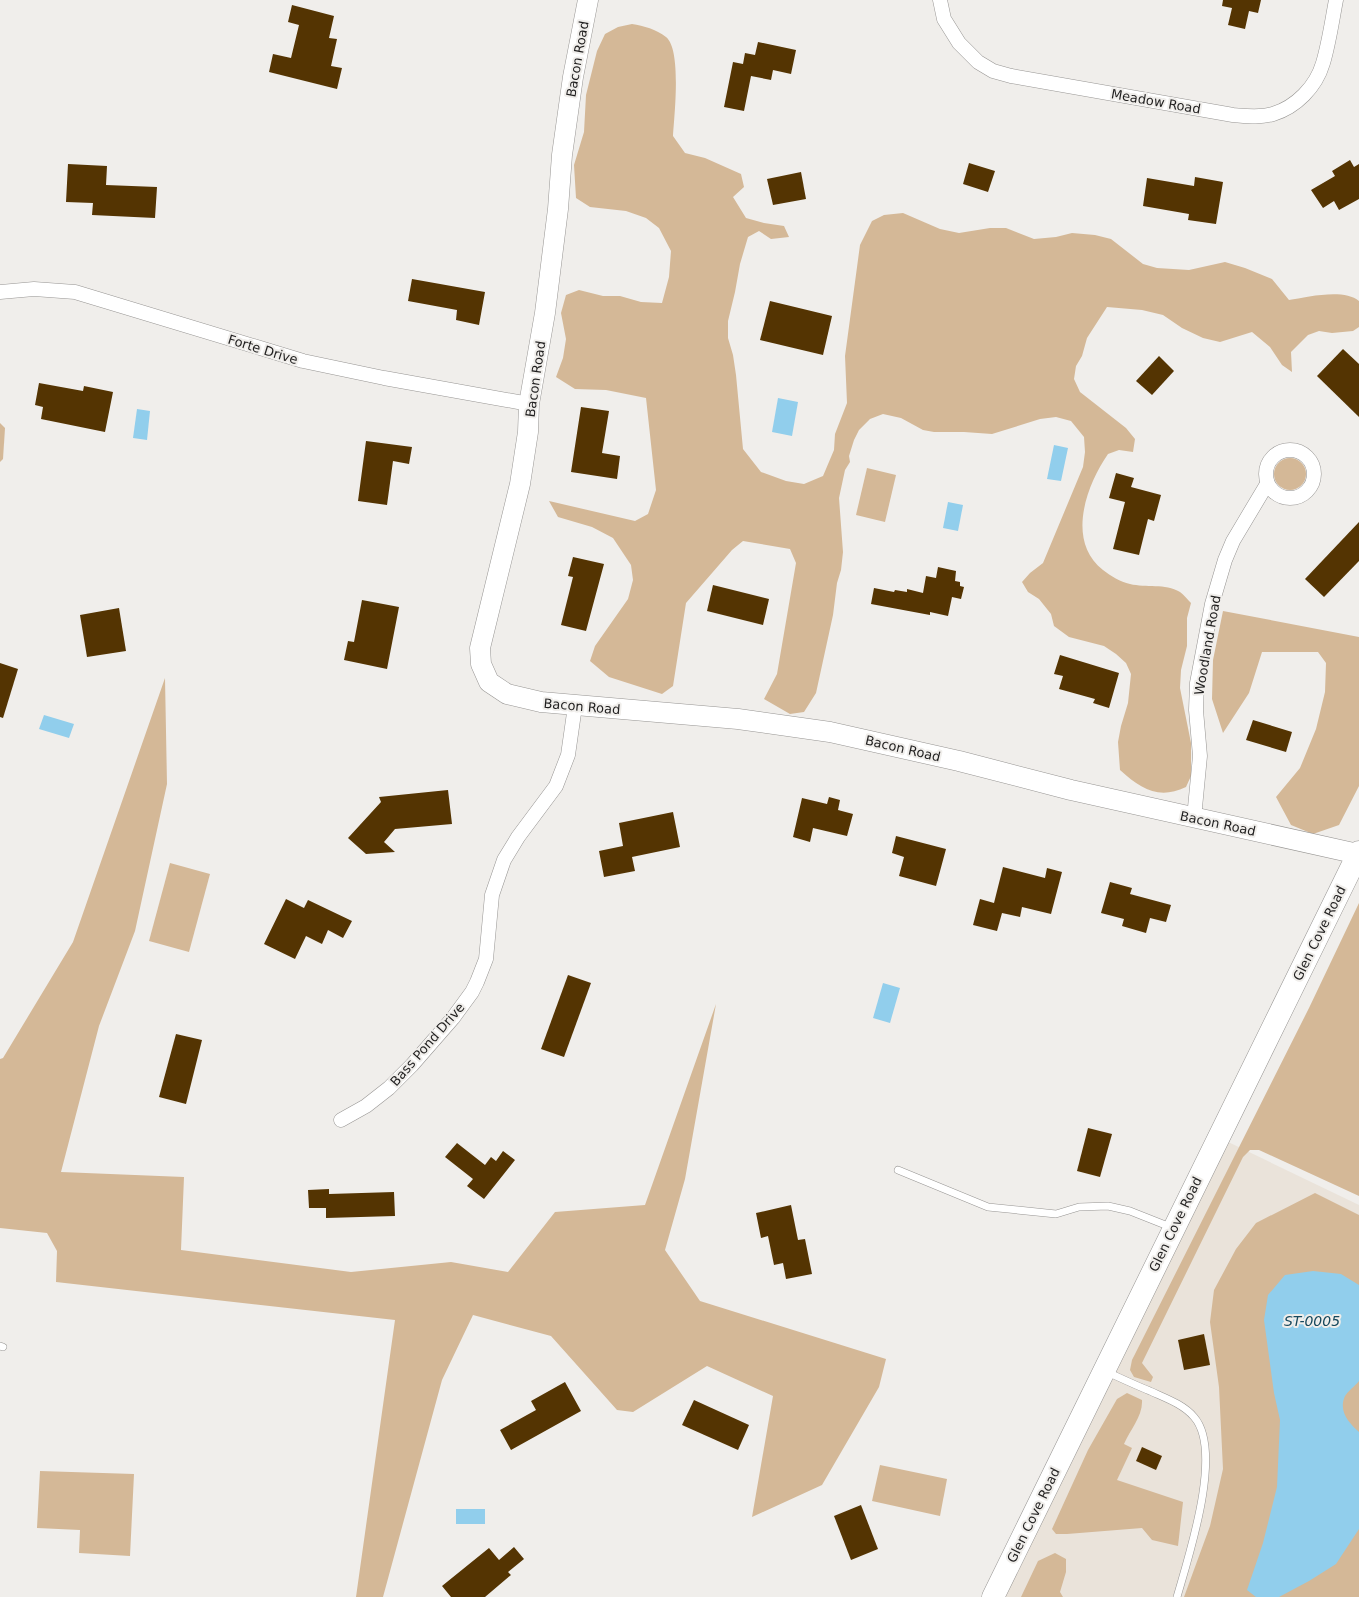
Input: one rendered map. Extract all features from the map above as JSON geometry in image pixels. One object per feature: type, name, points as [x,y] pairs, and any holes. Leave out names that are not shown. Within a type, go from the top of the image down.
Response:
[{"type":"main road","name":"Glen Cove Road","points":[[993,1597],[1103,1370],[1358,853]]},
{"type":"street","name":"Bacon Road","points":[[588,0],[572,85],[562,155],[558,209],[545,313],[529,404],[528,432],[520,484],[480,648],[481,664],[489,682],[508,694],[541,702],[738,719],[830,732],[960,761],[1071,790],[1358,853]]},
{"type":"street","name":"Meadow Road","points":[[940,0],[944,19],[959,43],[978,62],[993,71],[1226,114],[1254,117],[1273,115],[1292,106],[1313,84],[1323,65],[1336,0]]},
{"type":"street","name":"Forte Drive","points":[[0,292],[34,289],[75,292],[303,361],[384,378],[529,404]]},
{"type":"street","name":"Woodland Road","points":[[1194,818],[1200,756],[1196,710],[1197,683],[1212,604],[1225,560],[1233,541],[1267,484]]},
{"type":"street","name":"Bass Pond Drive","points":[[341,1120],[366,1106],[388,1088],[412,1065],[449,1023],[472,992],[486,959],[492,895],[504,860],[518,837],[556,786],[568,755],[575,706]]},
{"type":"lane","points":[[898,1170],[988,1207],[1056,1214],[1079,1207],[1108,1206],[1130,1211],[1173,1228]]},
{"type":"lane","points":[[1103,1370],[1183,1408],[1195,1418],[1202,1430],[1205,1447],[1205,1476],[1202,1497],[1193,1539],[1177,1597]]},
{"type":"shaded area","points":[[632,24],[658,32],[666,37],[671,44],[676,69],[673,136],[685,153],[705,158],[741,174],[744,187],[733,197],[746,218],[784,226],[789,237],[771,239],[759,231],[748,237],[740,264],[728,321],[728,338],[733,355],[736,375],[743,449],[761,472],[786,481],[804,484],[823,476],[834,450],[835,434],[847,403],[845,356],[860,245],[872,221],[884,215],[903,213],[940,229],[959,233],[990,228],[1006,228],[1034,239],[1056,237],[1072,233],[1095,235],[1111,239],[1143,264],[1157,268],[1189,270],[1225,262],[1272,279],[1289,300],[1325,294],[1335,294],[1352,297],[1359,301],[1359,327],[1353,331],[1332,333],[1319,331],[1308,335],[1291,352],[1292,372],[1282,365],[1270,347],[1252,332],[1220,342],[1203,338],[1182,328],[1163,315],[1142,310],[1107,307],[1087,338],[1082,356],[1076,366],[1074,379],[1080,392],[1126,428],[1135,439],[1133,452],[1119,450],[1108,454],[1100,467],[1087,497],[1083,513],[1085,544],[1092,558],[1112,577],[1126,583],[1136,585],[1174,589],[1180,592],[1191,603],[1187,618],[1187,646],[1181,670],[1180,688],[1191,743],[1191,776],[1186,787],[1176,791],[1167,792],[1151,790],[1135,782],[1120,770],[1118,742],[1128,703],[1131,674],[1126,663],[1104,646],[1069,637],[1054,626],[1051,614],[1039,599],[1028,592],[1022,582],[1030,573],[1043,563],[1083,467],[1085,452],[1084,437],[1071,421],[1056,417],[1040,419],[992,434],[934,432],[923,430],[901,418],[883,414],[870,419],[859,430],[849,456],[850,462],[845,470],[839,498],[843,552],[833,615],[816,693],[804,712],[790,714],[764,699],[777,674],[796,563],[790,549],[743,541],[732,550],[686,603],[673,686],[662,694],[609,677],[590,661],[595,646],[628,599],[633,580],[631,565],[613,538],[592,527],[558,517],[549,501],[635,521],[648,514],[656,490],[646,398],[606,390],[575,389],[556,377],[563,358],[566,339],[561,313],[566,295],[579,290],[603,296],[620,296],[641,302],[662,303],[669,277],[671,251],[659,228],[646,218],[626,211],[590,207],[576,198],[574,165],[584,132],[586,95],[597,51],[605,34],[618,27]]},
{"type":"shaded area","points":[[0,423],[5,428],[3,459],[0,462]]},
{"type":"shaded area","points":[[1287,458],[1293,458],[1302,462],[1306,474],[1302,486],[1293,490],[1287,490],[1278,486],[1274,477],[1274,471],[1278,462]]},
{"type":"shaded area","points":[[867,468],[896,475],[885,522],[856,515]]},
{"type":"shaded area","points":[[1223,611],[1359,637],[1359,786],[1339,825],[1313,834],[1291,825],[1276,797],[1300,768],[1316,729],[1325,692],[1326,663],[1318,652],[1262,652],[1249,693],[1223,733],[1212,699],[1213,660]]},
{"type":"shaded area","points":[[165,678],[167,784],[135,931],[99,1026],[61,1172],[184,1177],[181,1250],[351,1272],[451,1262],[508,1272],[555,1212],[645,1205],[716,1004],[685,1179],[665,1250],[700,1301],[886,1359],[879,1387],[822,1485],[752,1517],[773,1396],[707,1366],[633,1412],[617,1410],[551,1336],[473,1315],[442,1380],[383,1597],[356,1597],[395,1320],[56,1282],[57,1251],[47,1233],[0,1228],[0,1059],[3,1058],[73,942]]},
{"type":"shaded area","points":[[170,863],[210,874],[189,952],[149,941]]},
{"type":"shaded area","points":[[1359,903],[1359,1196],[1259,1150],[1250,1150],[1243,1157],[1142,1363],[1153,1377],[1151,1382],[1134,1377],[1130,1370],[1132,1360],[1309,1008]]},
{"type":"shaded area","points":[[1224,1140],[1359,1205],[1359,1597],[1005,1597]]},
{"type":"shaded area","points":[[1315,1193],[1359,1215],[1359,1597],[1184,1597],[1210,1526],[1223,1469],[1219,1387],[1210,1322],[1214,1290],[1236,1249],[1256,1223]]},
{"type":"shaded area","points":[[1127,1393],[1142,1400],[1142,1406],[1124,1444],[1132,1448],[1117,1480],[1183,1502],[1178,1546],[1152,1540],[1142,1528],[1067,1534],[1056,1534],[1052,1529],[1088,1450],[1117,1399]]},
{"type":"shaded area","points":[[880,1465],[947,1479],[940,1516],[872,1501]]},
{"type":"shaded area","points":[[40,1471],[134,1474],[130,1556],[79,1553],[80,1530],[37,1528]]},
{"type":"shaded area","points":[[1055,1553],[1066,1559],[1066,1572],[1060,1592],[1063,1597],[1021,1597],[1038,1561]]},
{"type":"water","points":[[778,398],[798,402],[792,436],[772,432]]},
{"type":"water","points":[[137,409],[150,411],[147,440],[133,438]]},
{"type":"water","points":[[1054,445],[1068,448],[1061,481],[1047,479]]},
{"type":"water","points":[[948,502],[963,505],[958,531],[943,528]]},
{"type":"water","points":[[44,715],[74,724],[69,738],[39,729]]},
{"type":"water","points":[[883,983],[900,988],[890,1023],[873,1018]]},
{"type":"water","name":"ST-0005","points":[[1313,1271],[1341,1274],[1359,1285],[1359,1381],[1345,1396],[1343,1407],[1348,1421],[1359,1432],[1359,1529],[1336,1564],[1279,1597],[1256,1597],[1247,1590],[1263,1543],[1277,1487],[1280,1420],[1274,1393],[1264,1320],[1268,1295],[1285,1275]]},
{"type":"water","points":[[456,1509],[485,1509],[485,1524],[456,1524]]},
{"type":"building","points":[[1223,0],[1261,0],[1258,13],[1249,11],[1245,29],[1228,25],[1232,8],[1222,6]]},
{"type":"building","points":[[292,5],[334,16],[329,38],[337,39],[331,66],[342,68],[337,89],[269,72],[273,54],[291,58],[299,25],[288,22]]},
{"type":"building","points":[[758,42],[796,50],[791,74],[773,70],[771,80],[751,76],[744,111],[724,107],[733,62],[743,64],[745,53],[755,55]]},
{"type":"building","points":[[1350,160],[1354,167],[1359,164],[1359,199],[1339,210],[1334,201],[1323,208],[1311,190],[1335,176],[1332,171]]},
{"type":"building","points":[[969,163],[995,171],[988,192],[963,184]]},
{"type":"building","points":[[68,164],[107,166],[106,185],[157,187],[155,218],[92,215],[93,203],[66,202]]},
{"type":"building","points":[[801,172],[806,199],[773,205],[767,179]]},
{"type":"building","points":[[1195,177],[1223,182],[1216,224],[1188,220],[1189,214],[1143,206],[1147,178],[1194,186]]},
{"type":"building","points":[[412,279],[485,292],[479,325],[456,320],[457,310],[408,301]]},
{"type":"building","points":[[770,301],[832,316],[823,355],[760,340]]},
{"type":"building","points":[[1343,349],[1359,364],[1359,417],[1317,376]]},
{"type":"building","points":[[1159,356],[1174,371],[1152,395],[1136,381]]},
{"type":"building","points":[[39,383],[83,391],[84,386],[113,392],[105,432],[41,419],[43,407],[35,405]]},
{"type":"building","points":[[581,407],[609,411],[602,453],[620,456],[617,479],[571,472]]},
{"type":"building","points":[[366,441],[412,447],[409,464],[393,461],[387,505],[358,501]]},
{"type":"building","points":[[1116,473],[1134,478],[1131,487],[1161,495],[1154,521],[1148,519],[1139,555],[1113,549],[1125,502],[1109,498]]},
{"type":"building","points":[[1359,522],[1359,561],[1324,597],[1305,579]]},
{"type":"building","points":[[573,557],[604,564],[586,631],[561,625],[573,577],[568,576]]},
{"type":"building","points":[[938,567],[956,571],[955,581],[960,582],[960,586],[964,587],[961,599],[952,597],[948,616],[930,612],[930,615],[871,604],[874,588],[894,592],[895,590],[907,592],[907,589],[923,593],[926,576],[936,578]]},
{"type":"building","points":[[713,585],[769,599],[763,625],[707,611]]},
{"type":"building","points":[[362,600],[399,607],[387,669],[344,660],[348,641],[354,642]]},
{"type":"building","points":[[119,608],[126,651],[87,657],[80,615]]},
{"type":"building","points":[[1060,655],[1119,673],[1109,708],[1093,703],[1095,699],[1059,689],[1063,676],[1054,674]]},
{"type":"building","points":[[0,663],[18,669],[3,718],[0,717]]},
{"type":"building","points":[[1253,720],[1292,732],[1286,752],[1246,740]]},
{"type":"building","points":[[448,790],[452,824],[395,829],[384,842],[395,852],[366,854],[348,838],[381,802],[379,797]]},
{"type":"building","points":[[829,797],[840,800],[838,810],[853,814],[847,836],[813,828],[810,842],[793,837],[802,798],[827,804]]},
{"type":"building","points":[[673,812],[680,847],[632,857],[635,871],[604,877],[599,851],[623,846],[619,823]]},
{"type":"building","points":[[896,836],[946,849],[936,886],[899,876],[904,857],[892,853]]},
{"type":"building","points":[[1003,867],[1045,878],[1047,868],[1062,872],[1051,914],[1022,907],[1020,917],[1002,913],[997,931],[973,925],[980,899],[994,903]]},
{"type":"building","points":[[1110,882],[1132,888],[1130,894],[1171,905],[1166,922],[1150,918],[1146,933],[1122,926],[1124,919],[1101,913]]},
{"type":"building","points":[[286,899],[304,908],[308,900],[352,921],[343,938],[328,930],[322,944],[306,936],[295,959],[264,944]]},
{"type":"building","points":[[568,975],[591,983],[564,1057],[541,1049]]},
{"type":"building","points":[[176,1034],[202,1040],[186,1104],[159,1097]]},
{"type":"building","points":[[1088,1128],[1112,1134],[1100,1177],[1077,1171]]},
{"type":"building","points":[[457,1143],[485,1165],[491,1157],[496,1161],[503,1151],[515,1160],[484,1199],[467,1186],[473,1179],[445,1157]]},
{"type":"building","points":[[329,1189],[329,1194],[394,1192],[395,1216],[326,1218],[326,1208],[309,1208],[308,1190]]},
{"type":"building","points":[[791,1205],[798,1240],[805,1239],[812,1274],[786,1279],[783,1263],[774,1265],[768,1236],[761,1238],[756,1213]]},
{"type":"building","points":[[1204,1334],[1210,1365],[1184,1370],[1178,1340]]},
{"type":"building","points":[[565,1382],[581,1411],[511,1450],[500,1430],[536,1410],[531,1401]]},
{"type":"building","points":[[694,1400],[749,1425],[738,1450],[682,1425]]},
{"type":"building","points":[[1142,1447],[1162,1456],[1156,1470],[1136,1461]]},
{"type":"building","points":[[861,1505],[878,1549],[851,1560],[834,1516]]},
{"type":"building","points":[[514,1547],[524,1559],[508,1572],[511,1575],[485,1597],[451,1597],[442,1586],[489,1548],[499,1560]]}]
